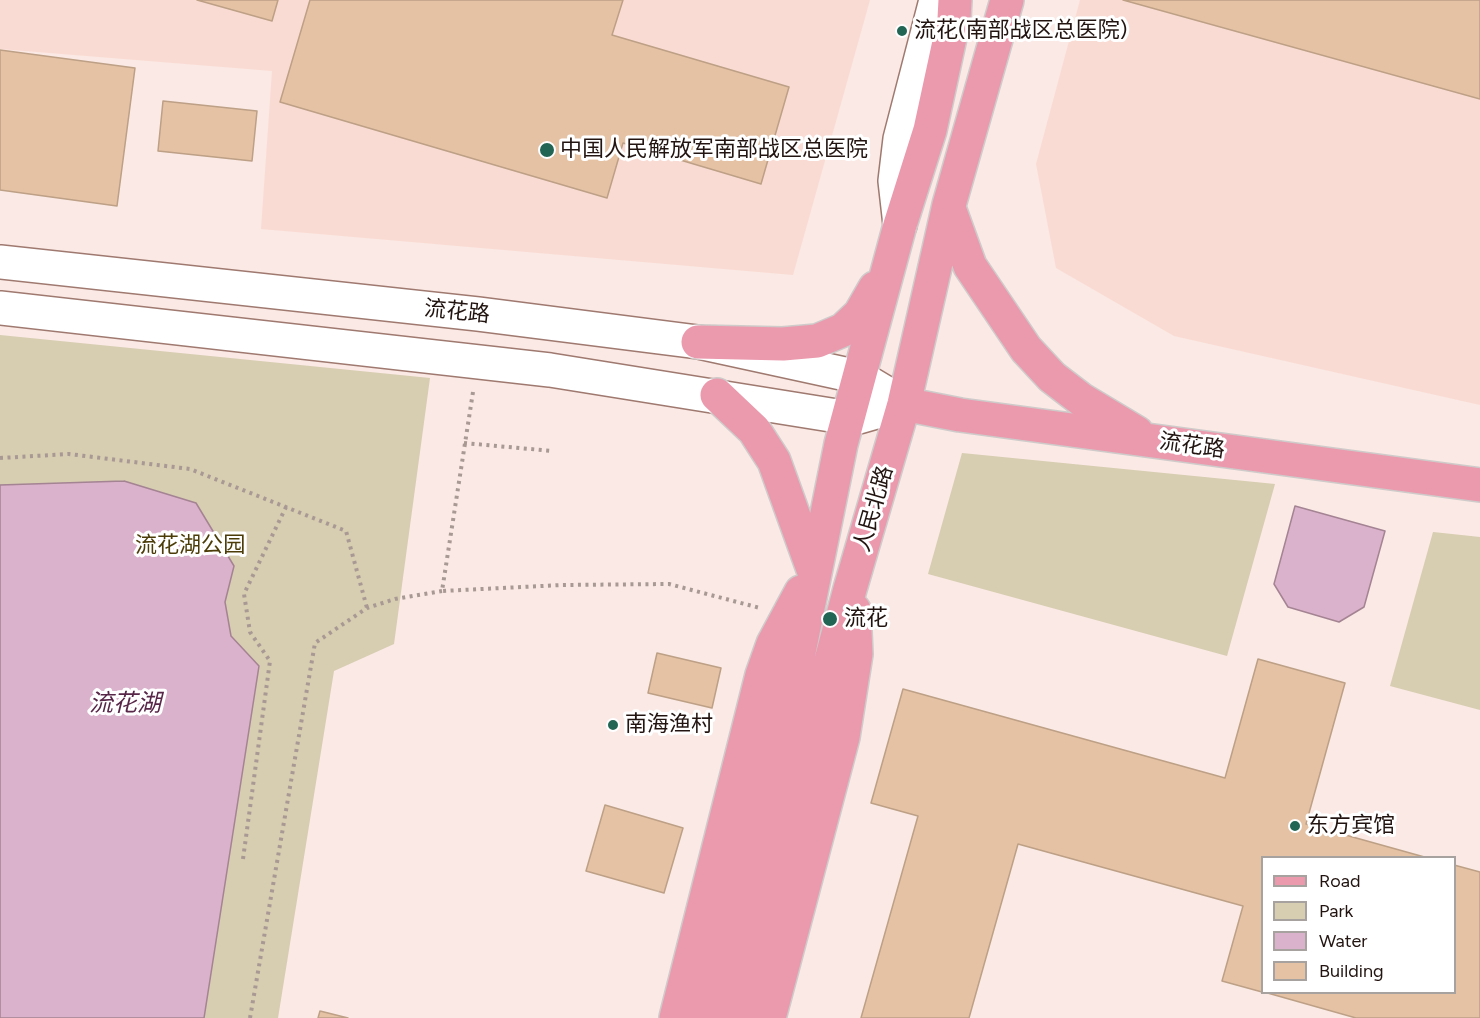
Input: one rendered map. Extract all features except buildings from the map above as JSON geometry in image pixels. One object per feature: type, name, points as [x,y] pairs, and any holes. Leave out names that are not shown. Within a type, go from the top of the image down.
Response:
[{"type":"main road","name":"人民北路","points":[[814,573],[827,504],[848,417],[900,225],[930,130],[954,19],[955,0]]},
{"type":"main road","name":"人民北路","points":[[736,1018],[853,579],[904,404],[948,206],[1007,0]]},
{"type":"main road","points":[[948,206],[970,266],[1026,349],[1052,377],[1082,400],[1117,423],[1152,441]]},
{"type":"main road","points":[[698,342],[783,344],[817,340],[843,330],[860,314],[871,298],[900,225]]},
{"type":"main road","points":[[707,1018],[740,826],[762,675],[789,610],[814,573],[774,461],[754,430],[717,395]]},
{"type":"main road","name":"流花路","points":[[904,404],[960,415],[1480,485]]},
{"type":"main road","points":[[827,504],[873,515]]},
{"type":"main road","points":[[769,1018],[843,737],[853,689],[856,654],[853,579]]},
{"type":"main road","points":[[676,1018],[740,826]]},
{"type":"street","points":[[900,225],[895,181],[900,139],[936,0]]},
{"type":"street","name":"流花路","points":[[0,262],[478,314],[698,342],[859,376],[904,404]]},
{"type":"street","name":"流花路","points":[[0,308],[478,361],[717,395],[789,409],[848,417],[859,417],[904,404]]},
{"type":"path","points":[[442,591],[478,361]]},
{"type":"path","points":[[464,443],[552,451]]},
{"type":"path","points":[[0,458],[69,454],[190,469],[346,531],[367,608]]},
{"type":"path","points":[[243,859],[270,661],[250,632],[244,594],[286,507]]},
{"type":"path","points":[[250,1018],[315,643],[367,608],[395,599],[442,591],[561,585],[669,585],[761,608]]},
{"type":"shaded area","name":"中国人民解放军南部战区总医院","points":[[0,0],[870,0],[793,275],[261,229],[272,71],[0,49]]},
{"type":"shaded area","points":[[1080,0],[1480,0],[1480,405],[1174,336],[1056,268],[1036,164]]},
{"type":"green space","name":"流花湖公园","points":[[0,335],[430,378],[394,644],[334,671],[278,1018],[0,1018]]},
{"type":"green space","points":[[962,453],[1275,484],[1227,656],[928,574]]},
{"type":"green space","points":[[1433,532],[1480,537],[1480,710],[1390,686]]},
{"type":"water","name":"流花湖","points":[[124,481],[196,503],[234,566],[225,602],[231,636],[259,666],[204,1018],[0,1018],[0,485]]},
{"type":"water","points":[[1295,506],[1385,531],[1364,607],[1339,622],[1288,607],[1274,584]]},
{"type":"place","name":"流花(南部战区总医院)","points":[[902,31]]},
{"type":"place","name":"中国人民解放军南部战区总医院","points":[[547,150]]},
{"type":"place","name":"流花","points":[[830,619]]},
{"type":"place","name":"南海渔村","points":[[613,725]]},
{"type":"place","name":"东方宾馆","points":[[1295,826]]}]
